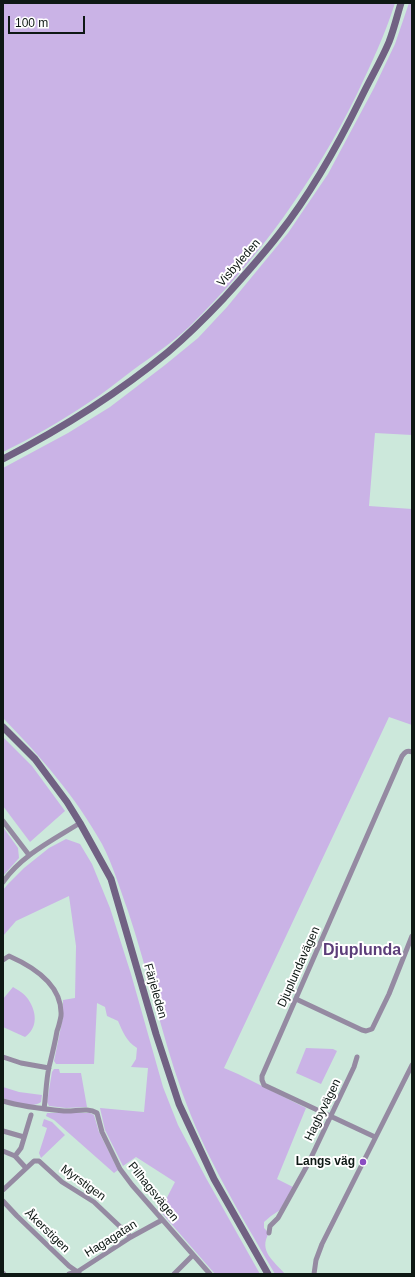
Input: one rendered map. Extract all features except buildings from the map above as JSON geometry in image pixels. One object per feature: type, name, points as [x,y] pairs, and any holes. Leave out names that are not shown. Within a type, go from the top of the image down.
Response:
[{"type":"main road","name":"Visbyleden","points":[[3,459],[70,422],[149,367],[198,325],[238,282],[279,234],[307,194],[331,155],[389,42],[401,3]]},
{"type":"main road","name":"Färjeleden","points":[[3,726],[35,759],[67,802],[111,879],[156,1034],[179,1104],[214,1179],[268,1274]]},
{"type":"street","name":"Djuplundavägen","points":[[375,1138],[264,1085],[262,1076],[402,756],[406,752],[412,752]]},
{"type":"street","points":[[3,821],[29,855]]},
{"type":"street","points":[[3,882],[21,861],[80,823]]},
{"type":"street","points":[[296,999],[362,1030],[366,1031],[372,1029],[389,994],[412,936]]},
{"type":"street","points":[[3,960],[10,956],[40,972],[51,984],[57,994],[61,1006],[61,1018],[49,1068],[44,1109]]},
{"type":"street","points":[[3,1057],[21,1063],[49,1068]]},
{"type":"street","name":"Hagbyvägen","points":[[269,1233],[270,1226],[278,1218],[293,1191],[331,1116],[354,1067],[357,1057]]},
{"type":"street","points":[[314,1274],[316,1260],[322,1244],[412,1066]]},
{"type":"street","name":"Pilhagsvägen","points":[[3,1101],[15,1105],[44,1109],[67,1111],[91,1110],[97,1113],[102,1132],[120,1169],[132,1185],[210,1274]]},
{"type":"street","points":[[15,1156],[21,1148],[31,1115]]},
{"type":"street","points":[[3,1131],[24,1137]]},
{"type":"street","points":[[3,1151],[15,1156],[26,1168],[3,1190]]},
{"type":"street","name":"Myrstigen","points":[[26,1168],[34,1161],[40,1162],[62,1182],[94,1202],[131,1237]]},
{"type":"street","name":"Åkerstigen","points":[[3,1201],[78,1273]]},
{"type":"street","name":"Hagagatan","points":[[69,1274],[78,1273],[131,1237],[162,1220]]},
{"type":"street","points":[[174,1274],[193,1255]]},
{"type":"shaded area","points":[[3,3],[395,3],[373,60],[341,126],[304,188],[261,247],[238,274],[189,327],[169,344],[78,410],[36,435],[3,452]]},
{"type":"shaded area","points":[[409,3],[412,3],[412,435],[375,433],[369,506],[412,509],[412,725],[389,717],[224,1068],[306,1108],[277,1179],[293,1187],[280,1210],[264,1222],[264,1228],[269,1233],[266,1239],[266,1250],[272,1260],[285,1274],[275,1274],[224,1185],[201,1140],[191,1116],[174,1070],[128,911],[106,852],[92,827],[69,793],[44,762],[3,718],[3,468],[68,433],[110,407],[198,338],[227,307],[288,233],[328,174],[374,88],[395,44]]},
{"type":"shaded area","points":[[3,737],[32,766],[65,811],[30,842],[3,806]]},
{"type":"shaded area","points":[[3,827],[18,848],[19,858],[3,876]]},
{"type":"shaded area","points":[[66,839],[80,844],[92,864],[110,908],[131,974],[163,1087],[178,1125],[260,1274],[215,1274],[160,1211],[175,1182],[136,1157],[123,1166],[105,1130],[100,1108],[144,1112],[148,1068],[131,1067],[136,1059],[137,1048],[127,1039],[118,1021],[107,1016],[105,1007],[97,1003],[94,1064],[56,1064],[54,1061],[63,1017],[63,1000],[75,998],[76,946],[69,896],[16,921],[3,936],[3,890],[24,868],[49,848]]},
{"type":"shaded area","points":[[13,987],[27,997],[33,1009],[35,1020],[34,1024],[32,1029],[25,1037],[3,1027],[3,999]]},
{"type":"shaded area","points":[[306,1048],[333,1049],[337,1051],[321,1084],[296,1073]]},
{"type":"shaded area","points":[[54,1069],[59,1069],[60,1073],[81,1073],[87,1107],[66,1108],[49,1106],[47,1102],[52,1072]]},
{"type":"shaded area","points":[[3,1087],[19,1092],[42,1095],[41,1102],[28,1105],[3,1098]]},
{"type":"shaded area","points":[[47,1113],[90,1113],[94,1115],[99,1132],[118,1170],[114,1173],[54,1120],[46,1116]]},
{"type":"shaded area","points":[[44,1119],[52,1122],[65,1135],[41,1158],[39,1153],[47,1128],[42,1126]]},
{"type":"place","name":"Langs väg","points":[[363,1162]]},
{"type":"district","name":"Djuplunda","points":[[362,951]]}]
